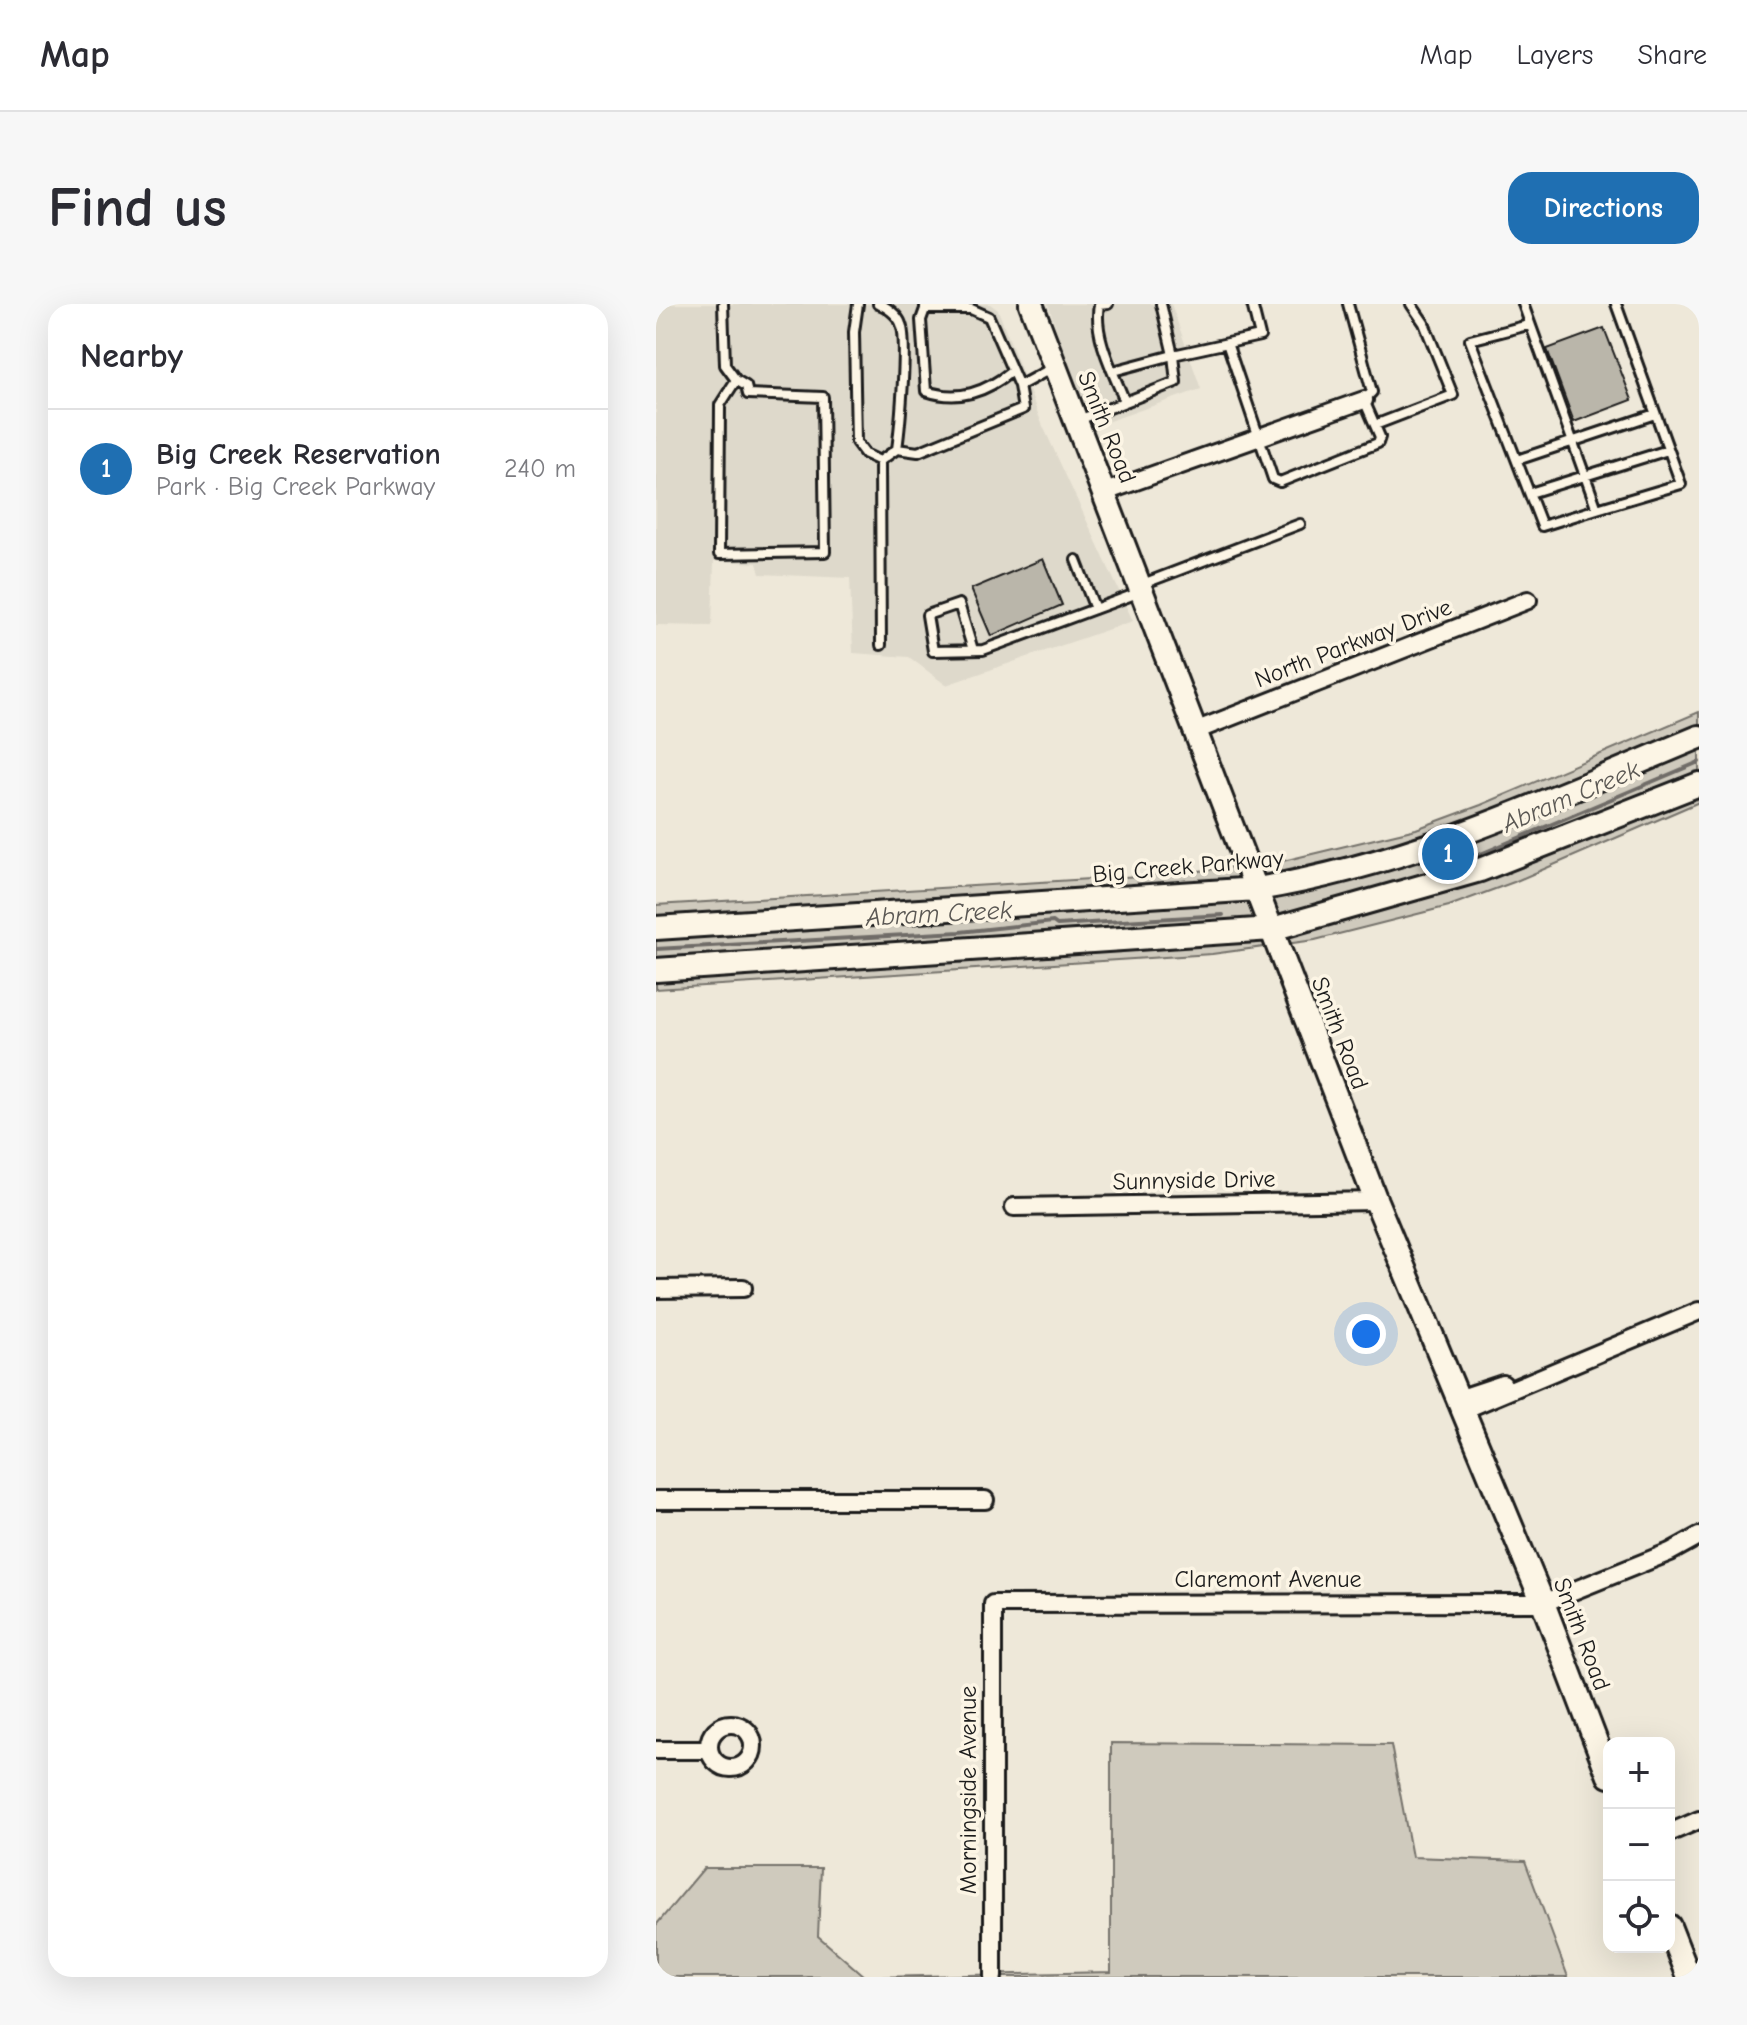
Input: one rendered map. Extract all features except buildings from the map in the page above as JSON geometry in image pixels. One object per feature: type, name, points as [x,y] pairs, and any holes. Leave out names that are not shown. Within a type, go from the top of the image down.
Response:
[{"type":"street","name":"Smith Road","points":[[1031,304],[1376,1201],[1543,1603],[1603,1760]]},
{"type":"street","points":[[1105,492],[1364,400]]},
{"type":"street","name":"North Parkway Drive","points":[[1195,731],[1528,600]]},
{"type":"street","name":"Big Creek Parkway","points":[[656,928],[1257,889],[1313,879],[1399,857],[1481,828],[1699,737]]},
{"type":"street","points":[[656,970],[1272,929],[1480,870],[1699,784]]},
{"type":"street","name":"Sunnyside Drive","points":[[1014,1207],[1376,1201]]},
{"type":"street","points":[[656,1289],[743,1288]]},
{"type":"street","points":[[1461,1405],[1505,1394],[1520,1383],[1699,1311]]},
{"type":"street","points":[[656,1500],[985,1500]]},
{"type":"street","points":[[1543,1603],[1670,1552],[1699,1536]]},
{"type":"street","name":"Claremont Avenue","points":[[993,1604],[1543,1603]]},
{"type":"street","name":"Morningside Avenue","points":[[993,1604],[993,1977]]},
{"type":"street","points":[[656,1762],[683,1749]]},
{"type":"street","points":[[656,1750],[709,1750]]},
{"type":"street","points":[[1675,1830],[1699,1820]]},
{"type":"street","points":[[1675,1941],[1689,1977]]},
{"type":"lane","points":[[723,304],[725,365],[736,380],[747,390],[823,397],[825,552],[719,554],[720,405],[736,380]]},
{"type":"lane","points":[[858,304],[854,332],[856,442],[865,454],[880,461]]},
{"type":"lane","points":[[878,304],[886,306],[901,324],[901,415],[897,449]]},
{"type":"lane","points":[[1108,304],[1099,305],[1097,314],[1125,402]]},
{"type":"lane","points":[[1075,421],[1176,382],[1161,304]]},
{"type":"lane","points":[[1113,371],[1260,336],[1252,304]]},
{"type":"lane","points":[[1228,346],[1273,479],[1280,482],[1378,443],[1380,437],[1364,400],[1372,392],[1348,304]]},
{"type":"lane","points":[[1375,425],[1453,395],[1424,323],[1411,304]]},
{"type":"lane","points":[[1523,304],[1528,325],[1597,509]]},
{"type":"lane","points":[[1528,325],[1470,340],[1542,526],[1681,484],[1616,304]]},
{"type":"lane","points":[[880,461],[897,449],[918,452],[1023,409],[1019,386],[989,317],[971,309],[925,306],[921,320],[926,391],[960,397],[993,387],[1012,371]]},
{"type":"lane","points":[[1019,386],[1054,367]]},
{"type":"lane","points":[[1517,460],[1655,414]]},
{"type":"lane","points":[[1530,493],[1668,450]]},
{"type":"lane","points":[[880,461],[881,645]]},
{"type":"lane","points":[[973,650],[959,604],[927,615],[933,651],[983,650],[1095,609],[1300,524]]},
{"type":"lane","points":[[1076,560],[1095,609]]},
{"type":"shaded area","points":[[656,304],[990,304],[998,310],[1042,424],[1133,621],[946,685],[909,657],[853,653],[850,578],[760,574],[757,563],[714,561],[712,626],[656,625]]},
{"type":"shaded area","points":[[1048,304],[1171,304],[1201,389],[1089,428]]},
{"type":"shaded area","points":[[1699,712],[1699,802],[1514,882],[1449,906],[1315,940],[1212,954],[656,989],[656,905],[1173,874],[1283,861],[1416,829],[1481,805]]},
{"type":"shaded area","points":[[1111,1743],[1391,1745],[1412,1857],[1525,1861],[1568,1977],[875,1977],[1111,1972]]},
{"type":"shaded area","points":[[704,1868],[821,1868],[818,1936],[865,1977],[656,1977],[656,1925]]},
{"type":"waterway","name":"Abram Creek","points":[[1457,864],[1699,762]]},
{"type":"waterway","name":"Abram Creek","points":[[656,949],[960,932],[1053,922],[1057,925],[1223,915]]},
{"type":"place","name":"Big Creek Reservation","points":[[1448,854]]}]
